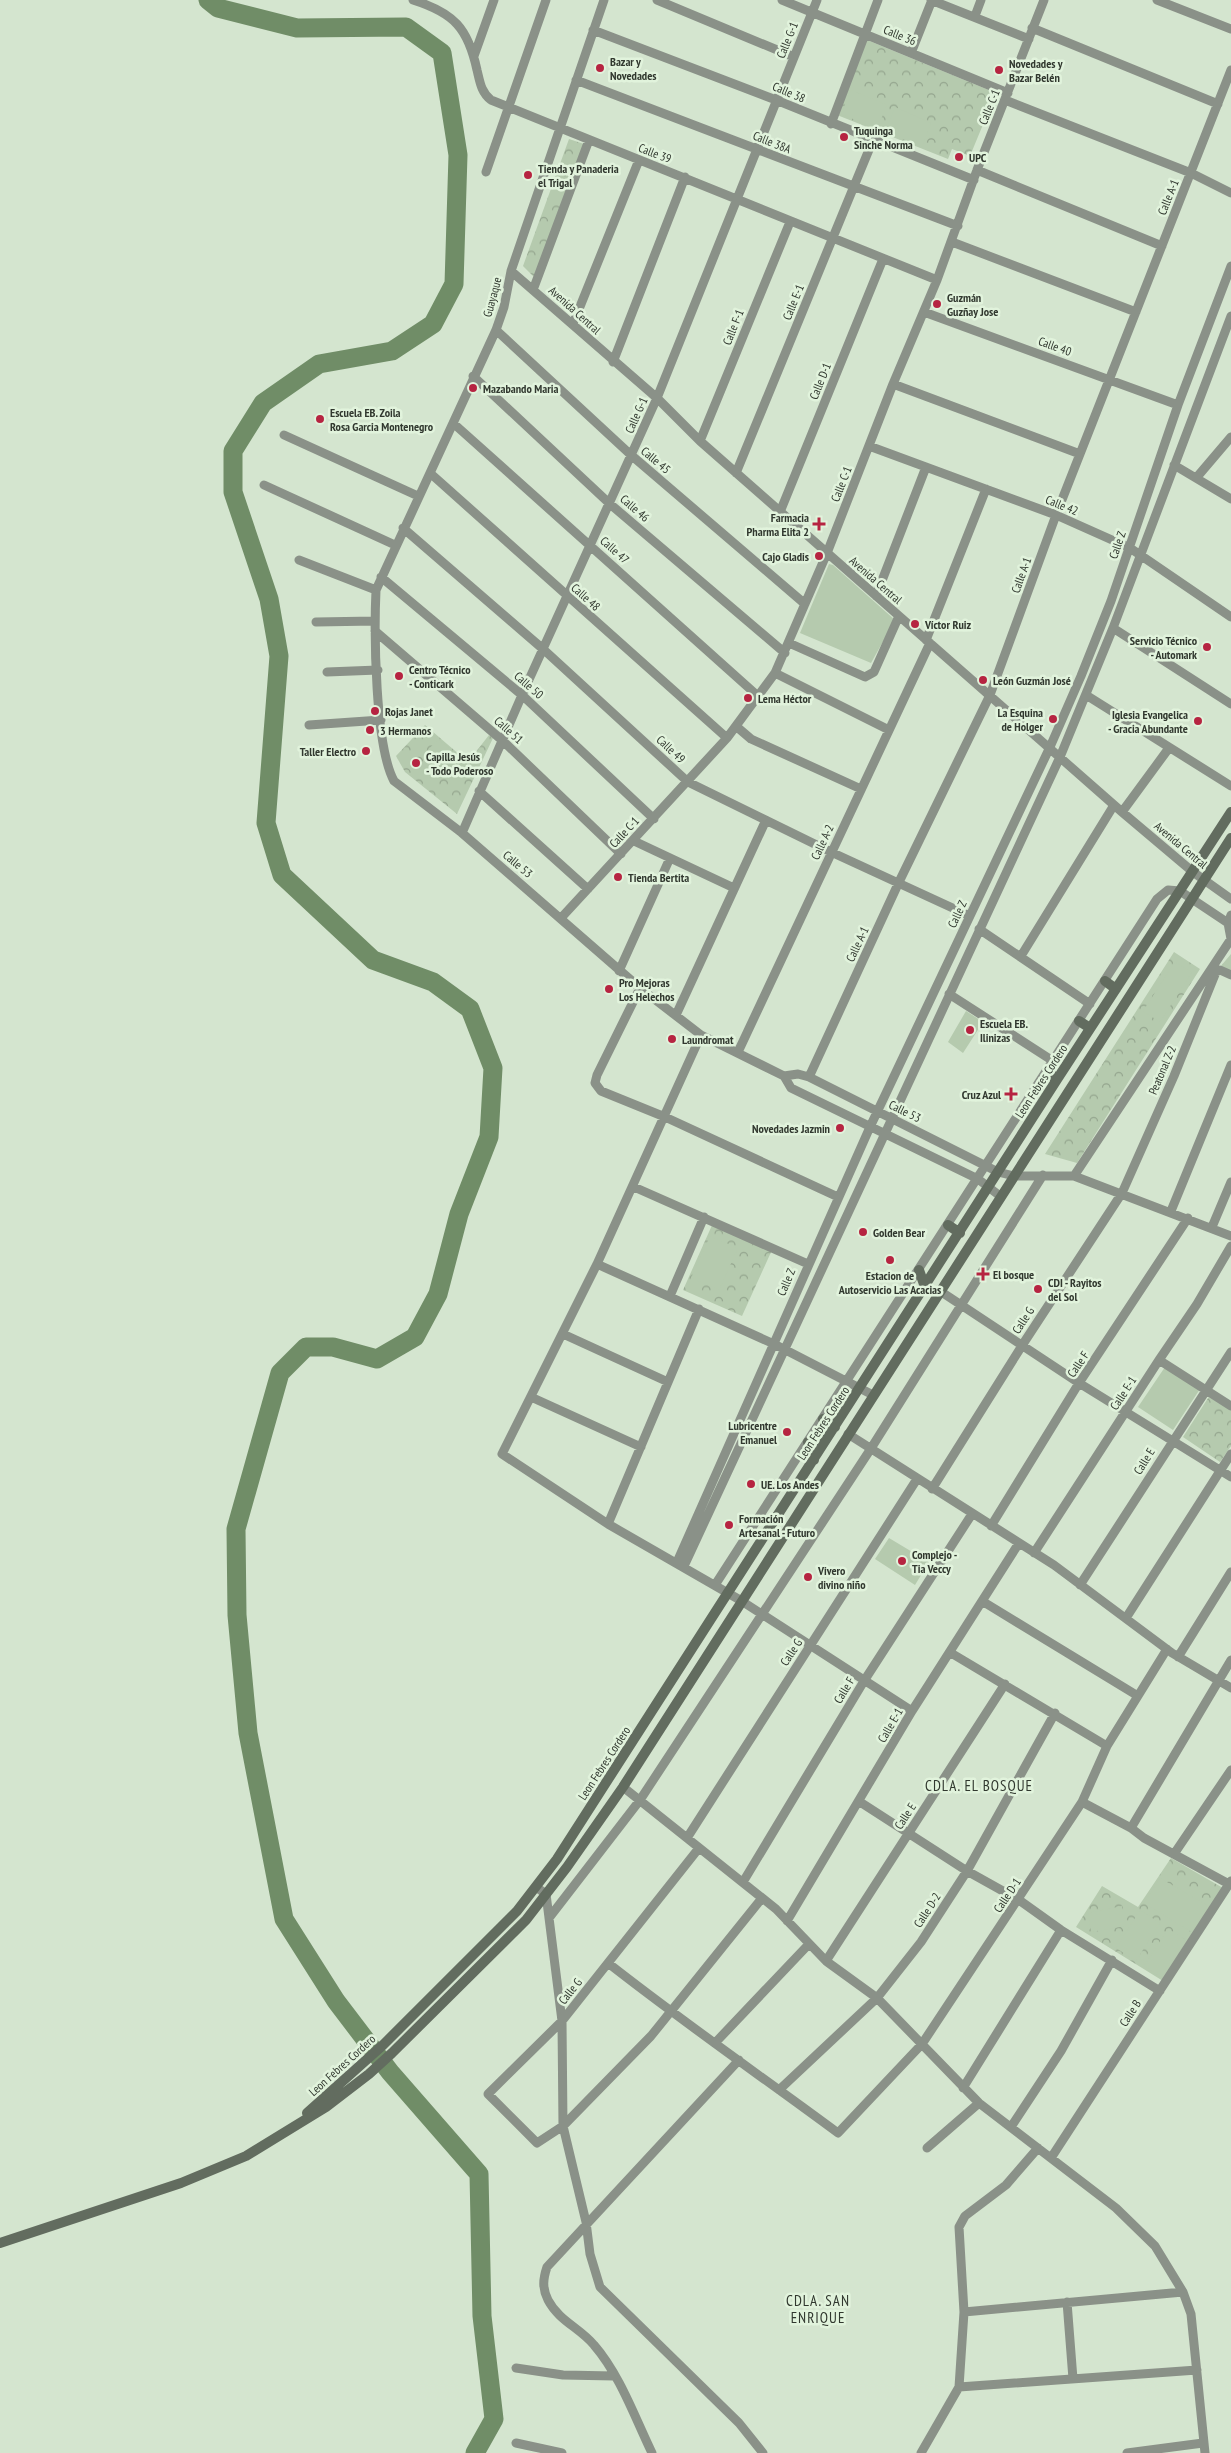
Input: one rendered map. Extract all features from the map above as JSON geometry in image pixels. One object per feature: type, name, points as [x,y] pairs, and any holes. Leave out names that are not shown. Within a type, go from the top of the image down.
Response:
[{"type":"street","name":"Calle 39","points":[[413,0],[438,4],[464,32],[474,56],[482,90],[491,100],[937,280]]},
{"type":"street","points":[[474,56],[494,0]]},
{"type":"street","points":[[486,172],[546,0]]},
{"type":"street","name":"Guayaque","points":[[376,590],[473,376],[496,330],[504,307],[512,271],[604,0]]},
{"type":"street","points":[[657,0],[794,57]]},
{"type":"street","name":"Calle 36","points":[[782,0],[911,53],[1007,97],[1191,173],[1231,192]]},
{"type":"street","name":"Calle G-1","points":[[462,833],[522,695],[657,398],[817,0]]},
{"type":"street","points":[[831,124],[878,0]]},
{"type":"street","points":[[911,53],[932,0],[1028,38]]},
{"type":"street","points":[[975,16],[981,0]]},
{"type":"street","name":"Calle C-1","points":[[562,918],[737,727],[775,673],[827,553],[893,384],[937,280],[977,170],[1044,0]]},
{"type":"street","points":[[1157,0],[1231,29]]},
{"type":"street","points":[[1032,28],[1218,104]]},
{"type":"street","name":"Calle 38","points":[[593,30],[776,100],[831,124],[974,180]]},
{"type":"street","name":"Calle A-1","points":[[809,1077],[899,882],[990,695],[1056,515],[1231,70]]},
{"type":"street","name":"Calle 38A","points":[[576,80],[854,188],[958,226]]},
{"type":"street","points":[[533,290],[589,140]]},
{"type":"street","name":"Calle E-1","points":[[736,473],[873,140]]},
{"type":"street","points":[[573,324],[639,160]]},
{"type":"street","points":[[977,170],[1162,246]]},
{"type":"street","points":[[613,362],[685,177]]},
{"type":"street","name":"Calle F-1","points":[[700,441],[790,222]]},
{"type":"street","points":[[952,242],[1136,312]]},
{"type":"street","name":"Calle D-1","points":[[780,512],[883,259]]},
{"type":"street","name":"Calle Z","points":[[681,1564],[838,1197],[1050,747],[1101,626],[1130,548],[1178,405],[1231,266]]},
{"type":"street","name":"Avenida Central","points":[[512,271],[613,362],[657,398],[700,441],[736,473],[1050,747],[1060,758],[1193,872],[1231,899]]},
{"type":"street","name":"Calle 40","points":[[924,312],[1178,405]]},
{"type":"street","name":"Calle Z","points":[[681,1564],[1060,758],[1113,628],[1174,465],[1228,333],[1231,316]]},
{"type":"street","name":"Calle 45","points":[[496,330],[631,455],[805,604]]},
{"type":"street","name":"Calle 46","points":[[473,376],[610,504],[785,653]]},
{"type":"street","points":[[893,384],[1080,454]]},
{"type":"street","name":"Calle 47","points":[[453,422],[759,697]]},
{"type":"street","points":[[284,435],[418,496]]},
{"type":"street","points":[[1196,477],[1231,436]]},
{"type":"street","name":"Calle 42","points":[[869,446],[1056,515],[1130,548],[1231,616]]},
{"type":"street","points":[[1174,465],[1231,499]]},
{"type":"street","points":[[876,596],[926,467]]},
{"type":"street","name":"Calle 48","points":[[430,473],[727,738]]},
{"type":"street","points":[[264,485],[396,545]]},
{"type":"street","name":"Calle A-2","points":[[738,1052],[889,730],[928,642],[986,490]]},
{"type":"street","name":"Calle 49","points":[[403,528],[543,649],[688,782],[831,852],[970,916]]},
{"type":"street","points":[[298,560],[376,590]]},
{"type":"street","name":"Calle 50","points":[[381,577],[522,695],[654,819]]},
{"type":"street","name":"Calle 53","points":[[376,590],[375,631],[380,720],[388,771],[394,781],[462,833],[562,918],[619,971],[701,1035],[784,1076],[792,1088],[978,1179],[1000,1196]]},
{"type":"street","points":[[789,643],[865,677],[874,672],[899,616]]},
{"type":"street","points":[[316,622],[375,621]]},
{"type":"street","points":[[1113,628],[1231,704]]},
{"type":"street","name":"Calle 51","points":[[375,631],[503,741],[621,854]]},
{"type":"street","points":[[327,672],[378,670]]},
{"type":"street","points":[[775,673],[889,730]]},
{"type":"street","points":[[1086,695],[1231,786]]},
{"type":"street","points":[[309,725],[380,720]]},
{"type":"street","points":[[737,727],[751,738],[861,789]]},
{"type":"street","points":[[1122,812],[1169,748]]},
{"type":"street","points":[[479,791],[588,889]]},
{"type":"street","points":[[1021,956],[1114,805]]},
{"type":"street","name":"Leon Febres Cordero","points":[[295,2125],[362,2066],[517,1912],[557,1859],[1090,1028],[1231,812]]},
{"type":"street","points":[[676,1015],[766,820]]},
{"type":"street","name":"Leon Febres Cordero","points":[[0,2243],[181,2183],[246,2156],[326,2106],[369,2074],[526,1920],[568,1867],[622,1786],[1231,838]]},
{"type":"street","points":[[634,840],[734,888]]},
{"type":"street","points":[[619,971],[670,858]]},
{"type":"street","points":[[715,1585],[1157,899],[1168,890],[1180,891],[1229,919],[1231,939],[1074,1176]]},
{"type":"street","points":[[979,929],[1090,1004]]},
{"type":"street","name":"Peatonal Z-2","points":[[1122,1193],[1174,1076],[1216,972],[1220,970],[1231,975]]},
{"type":"street","points":[[1105,981],[1116,989]]},
{"type":"street","points":[[640,988],[596,1075],[595,1083],[601,1090],[665,1116],[838,1197]]},
{"type":"street","points":[[949,994],[1050,1065],[1056,1081]]},
{"type":"street","points":[[1079,1021],[1090,1028]]},
{"type":"street","points":[[701,1035],[634,1187],[563,1334],[502,1454],[608,1524],[728,1592],[760,1615],[912,1711]]},
{"type":"street","points":[[1171,1212],[1231,1065]]},
{"type":"street","name":"Calle 53","points":[[784,1076],[798,1074],[809,1077],[998,1172],[1014,1176],[1043,1174],[1074,1176],[1212,1227],[1231,1236]]},
{"type":"street","points":[[549,1918],[640,1800],[870,1450],[1043,1174]]},
{"type":"street","points":[[1212,1227],[1231,1182]]},
{"type":"street","points":[[634,1187],[808,1264]]},
{"type":"street","name":"Calle G","points":[[932,1489],[1023,1344],[1122,1193]]},
{"type":"street","points":[[670,1296],[704,1217]]},
{"type":"street","name":"Calle F","points":[[991,1526],[1079,1383],[1188,1218]]},
{"type":"street","points":[[948,1226],[960,1233]]},
{"type":"street","name":"Calle E-1","points":[[1034,1553],[1159,1360],[1198,1304],[1231,1246]]},
{"type":"street","points":[[597,1264],[774,1344],[873,1395]]},
{"type":"street","points":[[919,1270],[925,1287]]},
{"type":"street","points":[[940,1291],[1023,1344],[1079,1383],[1231,1477]]},
{"type":"street","points":[[608,1524],[699,1309]]},
{"type":"street","points":[[563,1334],[668,1382]]},
{"type":"street","name":"Calle E","points":[[1080,1585],[1172,1440],[1231,1352]]},
{"type":"street","points":[[1159,1360],[1231,1406]]},
{"type":"street","points":[[530,1397],[641,1447]]},
{"type":"street","points":[[823,1419],[835,1427]]},
{"type":"street","points":[[848,1434],[870,1450],[1019,1543],[1178,1657],[1231,1688]]},
{"type":"street","points":[[808,1442],[814,1460]]},
{"type":"street","points":[[1126,1618],[1231,1454]]},
{"type":"street","name":"Calle G","points":[[687,1838],[917,1479]]},
{"type":"street","name":"Calle F","points":[[743,1882],[864,1681],[972,1514]]},
{"type":"street","name":"Calle E-1","points":[[787,1921],[860,1802],[912,1711],[951,1653],[1019,1543]]},
{"type":"street","points":[[1178,1657],[1231,1572]]},
{"type":"street","points":[[982,1601],[1138,1696]]},
{"type":"street","name":"Calle D-1","points":[[779,2090],[838,2133],[922,2044],[1082,1802],[1108,1746],[1167,1649]]},
{"type":"street","points":[[951,1653],[1108,1746]]},
{"type":"street","points":[[1130,1828],[1217,1680],[1231,1660]]},
{"type":"street","name":"Calle E","points":[[826,1961],[1005,1684]]},
{"type":"street","name":"Calle D-2","points":[[779,2090],[877,1998],[921,1942],[968,1871],[1055,1713]]},
{"type":"street","points":[[1174,1854],[1231,1770]]},
{"type":"street","points":[[622,1786],[762,1898],[826,1961],[877,1998],[979,2103],[1116,2208],[1155,2246],[1183,2292],[1191,2314],[1205,2453]]},
{"type":"street","points":[[860,1802],[968,1871],[1019,1900],[1061,1930],[1160,1990]]},
{"type":"street","points":[[1082,1802],[1130,1828],[1144,1838],[1230,1883]]},
{"type":"street","name":"Calle G","points":[[563,2126],[537,2143],[488,2094],[562,2020],[699,1848]]},
{"type":"street","name":"Calle B","points":[[1050,2158],[1230,1883]]},
{"type":"street","points":[[536,1887],[546,1894],[562,2020],[563,2126],[586,2222],[590,2254],[600,2287],[739,2423],[763,2453]]},
{"type":"street","points":[[563,2126],[651,2036],[762,1898]]},
{"type":"street","points":[[963,2088],[1061,1930]]},
{"type":"street","points":[[715,2043],[809,1944]]},
{"type":"street","points":[[1011,2127],[1061,2051],[1112,1960]]},
{"type":"street","points":[[608,1963],[670,2012],[779,2090]]},
{"type":"street","points":[[652,2453],[614,2376],[593,2343],[554,2310],[543,2282],[547,2267],[586,2222],[739,2060]]},
{"type":"street","points":[[927,2148],[979,2103]]},
{"type":"street","points":[[921,2453],[959,2387],[964,2312],[959,2227],[965,2216],[1015,2176],[1038,2148]]},
{"type":"street","points":[[964,2312],[1183,2292]]},
{"type":"street","points":[[1067,2302],[1073,2379]]},
{"type":"street","points":[[516,2368],[563,2375],[614,2376]]},
{"type":"street","points":[[959,2387],[1197,2370]]},
{"type":"street","points":[[516,2443],[562,2453]]},
{"type":"street","points":[[1127,2453],[1203,2443]]},
{"type":"green space","points":[[867,40],[996,93],[970,156],[952,149],[948,159],[837,115]]},
{"type":"green space","points":[[851,90],[887,105],[877,129],[841,114]]},
{"type":"green space","points":[[895,107],[931,123],[922,147],[885,132]]},
{"type":"green space","points":[[569,139],[584,144],[534,277],[523,266]]},
{"type":"green space","points":[[829,564],[833,565],[895,620],[871,663],[800,633]]},
{"type":"green space","points":[[425,725],[468,762],[489,735],[493,738],[457,814],[405,772],[396,756]]},
{"type":"green space","points":[[438,739],[465,762],[455,775],[427,751]]},
{"type":"green space","points":[[1174,952],[1200,969],[1077,1163],[1045,1154]]},
{"type":"green space","points":[[1231,954],[1231,972],[1220,967]]},
{"type":"green space","points":[[1175,962],[1192,972],[1160,1022],[1143,1011]]},
{"type":"green space","points":[[966,1011],[983,1022],[963,1053],[948,1042]]},
{"type":"green space","points":[[713,1223],[772,1250],[742,1316],[683,1290]]},
{"type":"green space","points":[[710,1236],[738,1248],[719,1290],[691,1278]]},
{"type":"green space","points":[[1165,1367],[1200,1389],[1173,1430],[1138,1407]]},
{"type":"green space","points":[[1210,1395],[1231,1410],[1231,1446],[1220,1462],[1183,1437]]},
{"type":"green space","name":"Complejo - Tia Veccy","points":[[889,1538],[929,1562],[915,1585],[875,1559]]},
{"type":"green space","points":[[1171,1858],[1223,1888],[1163,1981],[1076,1927],[1102,1886],[1138,1907]]},
{"type":"green space","points":[[1160,1878],[1210,1907],[1193,1933],[1144,1903]]},
{"type":"green space","points":[[1122,1906],[1126,1926],[1091,1932],[1088,1913]]},
{"type":"green space","points":[[1140,1910],[1160,1923],[1136,1961],[1116,1948]]},
{"type":"green space","points":[[1168,1929],[1188,1941],[1164,1979],[1144,1966]]},
{"type":"waterway","points":[[208,0],[218,8],[297,28],[406,27],[442,53],[458,155],[454,284],[433,324],[392,351],[319,364],[263,403],[233,451],[233,492],[269,599],[279,656],[266,823],[282,875],[373,960],[433,982],[470,1009],[493,1068],[489,1137],[459,1214],[438,1294],[415,1337],[377,1359],[333,1347],[306,1347],[280,1373],[236,1529],[237,1615],[248,1733],[284,1919],[336,2001],[390,2072],[479,2174],[482,2316],[494,2419],[475,2453]]},
{"type":"place","name":"Bazar y Novedades","points":[[600,68]]},
{"type":"place","name":"Novedades y Bazar Belén","points":[[999,70]]},
{"type":"place","name":"Tuquinga Sinche Norma","points":[[844,137]]},
{"type":"place","name":"UPC","points":[[959,157]]},
{"type":"place","name":"Tienda y Panaderia el Trigal","points":[[528,175]]},
{"type":"place","name":"Guzmán Guzñay Jose","points":[[937,304]]},
{"type":"place","name":"Mazabando Maria","points":[[473,388]]},
{"type":"place","name":"Escuela EB. Zoila Rosa Garcia Montenegro","points":[[320,419]]},
{"type":"place","name":"Farmacia Pharma Elita 2","points":[[819,524]]},
{"type":"place","name":"Cajo Gladis","points":[[819,556]]},
{"type":"place","name":"Víctor Ruiz","points":[[915,624]]},
{"type":"place","name":"Servicio Técnico - Automark","points":[[1207,647]]},
{"type":"place","name":"Centro Técnico - Conticark","points":[[399,676]]},
{"type":"place","name":"León Guzmán José","points":[[983,680]]},
{"type":"place","name":"Lema Héctor","points":[[748,698]]},
{"type":"place","name":"Rojas Janet","points":[[375,711]]},
{"type":"place","name":"La Esquina de Holger","points":[[1053,719]]},
{"type":"place","name":"Iglesia Evangelica - Gracia Abundante","points":[[1198,721]]},
{"type":"place","name":"3 Hermanos","points":[[370,730]]},
{"type":"place","name":"Taller Electro","points":[[366,751]]},
{"type":"place","name":"Capilla Jesús - Todo Poderoso","points":[[416,763]]},
{"type":"place","name":"Tienda Bertita","points":[[618,877]]},
{"type":"place","name":"Pro Mejoras Los Helechos","points":[[609,989]]},
{"type":"place","name":"Escuela EB. Ilinizas","points":[[970,1030]]},
{"type":"place","name":"Laundromat","points":[[672,1039]]},
{"type":"place","name":"Cruz Azul","points":[[1011,1094]]},
{"type":"place","name":"Novedades Jazmin","points":[[840,1128]]},
{"type":"place","name":"Golden Bear","points":[[863,1232]]},
{"type":"place","name":"Estacion de Autoservicio Las Acacias","points":[[890,1260]]},
{"type":"place","name":"El bosque","points":[[983,1274]]},
{"type":"place","name":"CDI - Rayitos del Sol","points":[[1038,1289]]},
{"type":"place","name":"Lubricentre Emanuel","points":[[787,1432]]},
{"type":"place","name":"UE. Los Andes","points":[[751,1484]]},
{"type":"place","name":"Formación Artesanal - Futuro","points":[[729,1525]]},
{"type":"place","name":"Complejo - Tia Veccy","points":[[902,1561]]},
{"type":"place","name":"Vivero divino niño","points":[[808,1577]]},
{"type":"district","name":"CDLA. EL BOSQUE","points":[[979,1785]]},
{"type":"district","name":"CDLA. SAN ENRIQUE","points":[[818,2308]]}]
